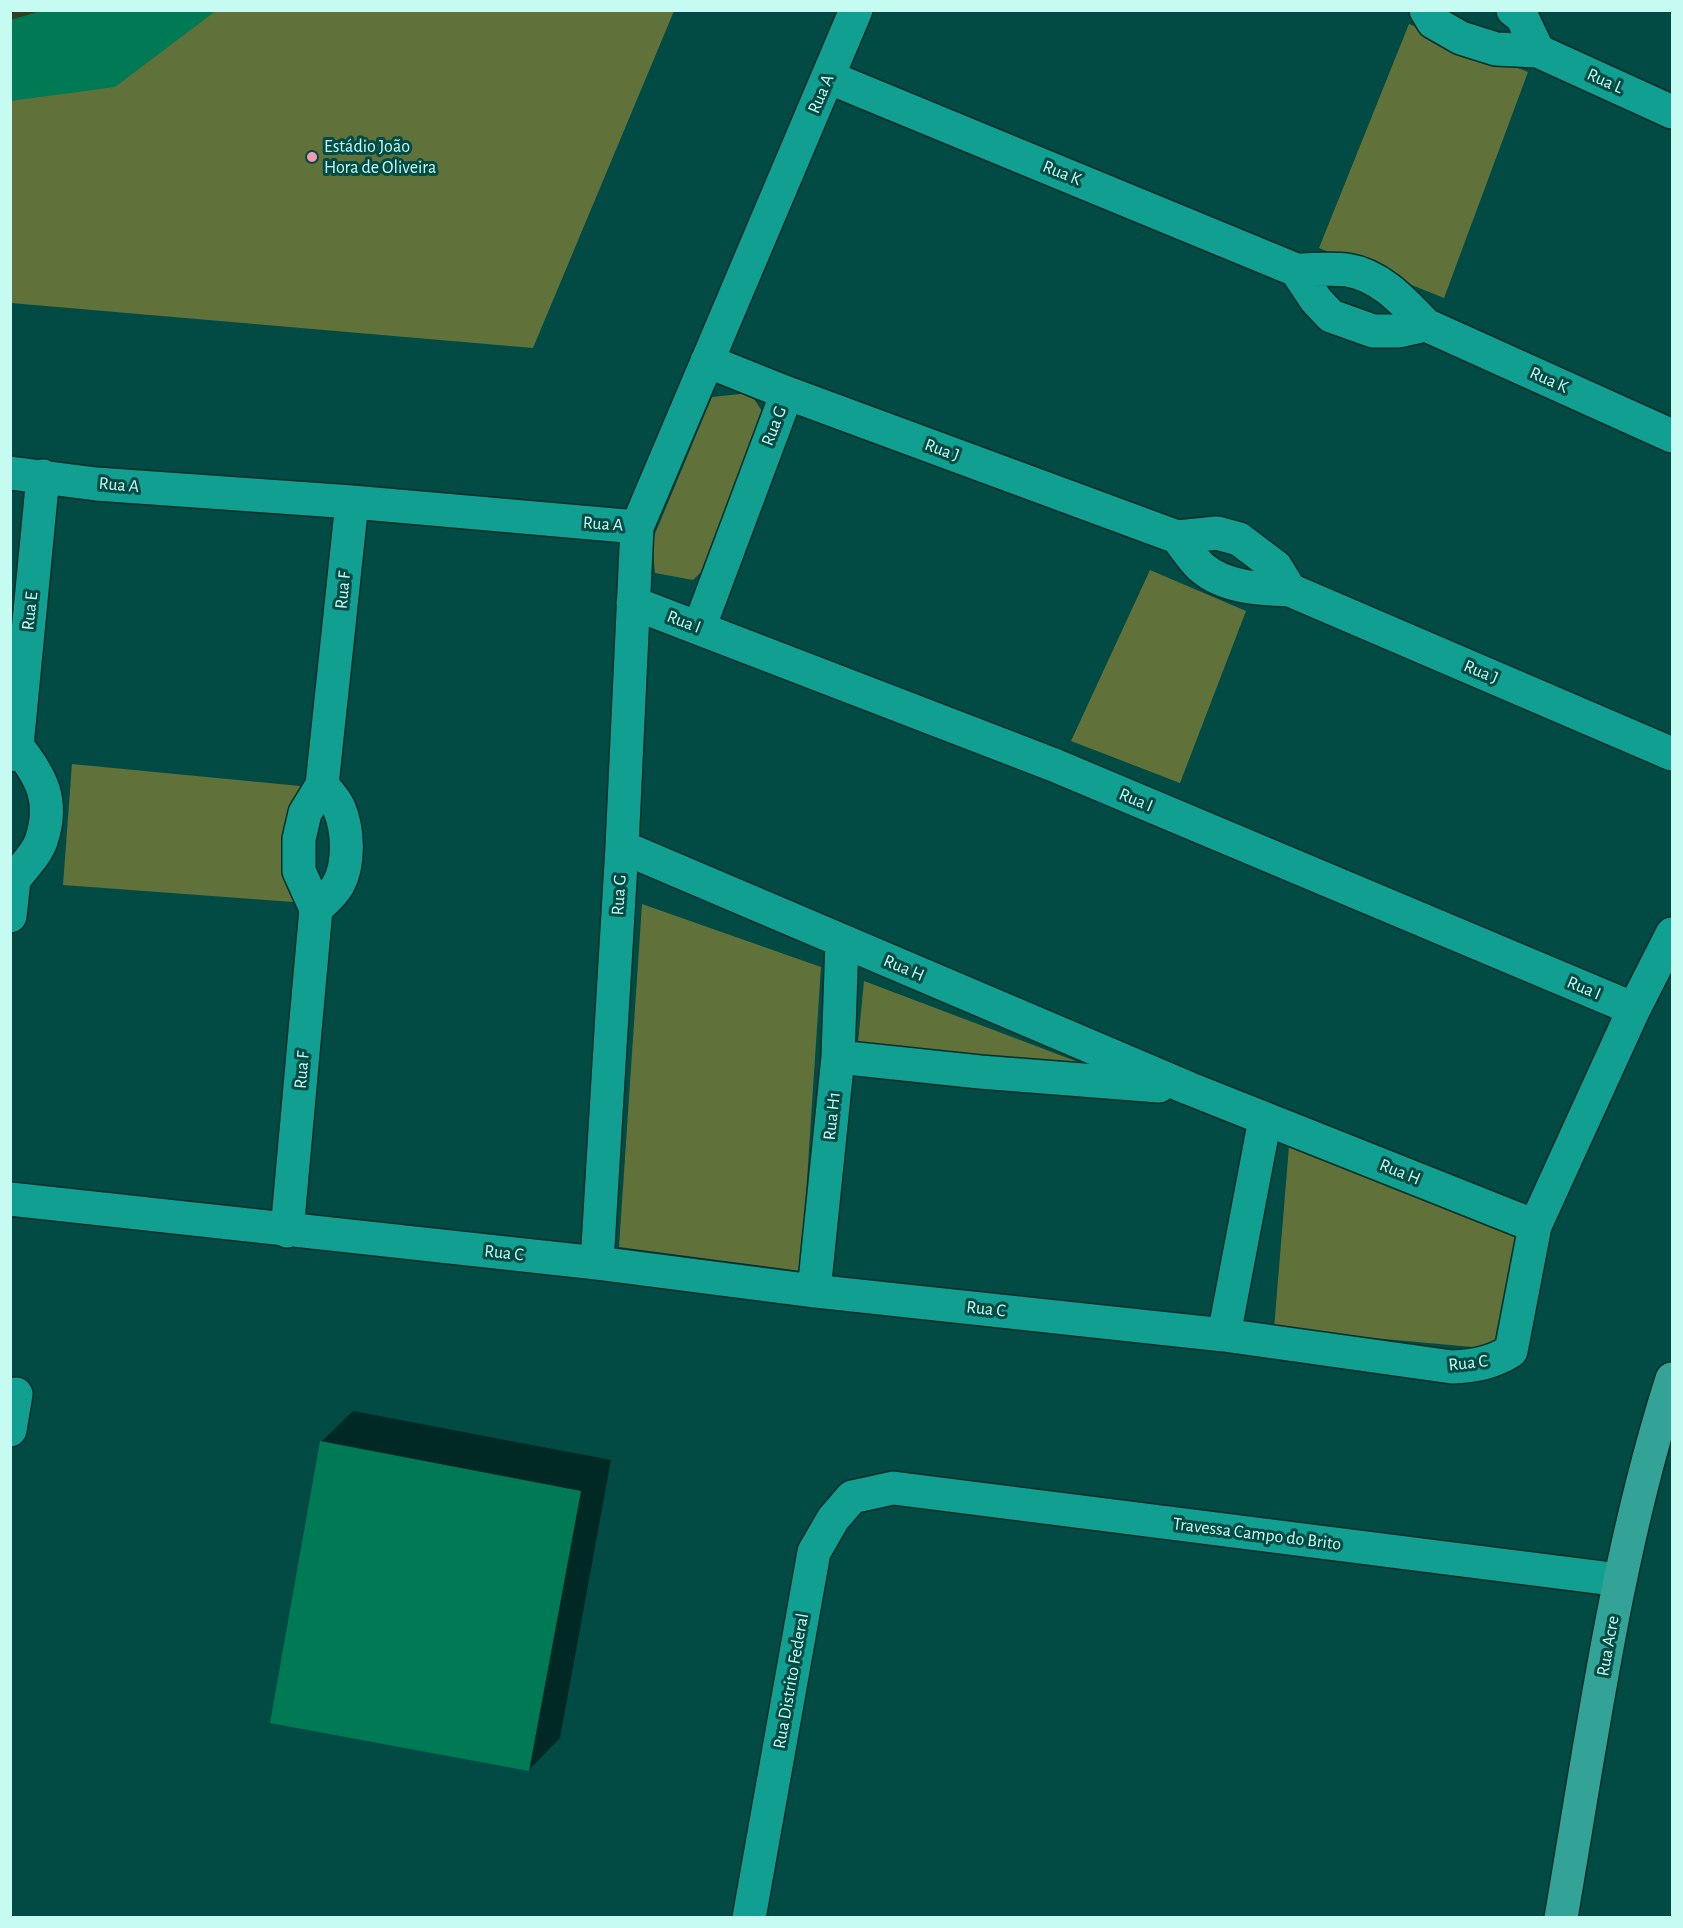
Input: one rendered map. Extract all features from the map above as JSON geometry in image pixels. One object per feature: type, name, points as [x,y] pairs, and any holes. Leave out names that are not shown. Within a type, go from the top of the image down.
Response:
[{"type":"main road","name":"Rua Acre","points":[[1561,1917],[1620,1580],[1665,1429],[1672,1379]]},
{"type":"street","name":"Rua A","points":[[10,473],[96,484],[352,502],[637,526],[856,10]]},
{"type":"street","name":"Rua L","points":[[1426,10],[1433,22],[1461,38],[1496,49],[1538,51],[1672,112]]},
{"type":"street","points":[[1513,10],[1522,17],[1538,51]]},
{"type":"street","name":"Rua K","points":[[828,77],[1296,270],[1348,270],[1379,282],[1402,299],[1426,325],[1672,436]]},
{"type":"street","points":[[1296,270],[1316,300],[1331,316],[1374,332],[1399,331],[1426,325]]},
{"type":"street","name":"Rua J","points":[[707,362],[1177,537],[1201,567],[1218,576],[1241,586],[1290,590],[1672,754]]},
{"type":"street","name":"Rua G","points":[[699,628],[787,393]]},
{"type":"street","name":"Rua E","points":[[10,916],[12,876],[41,843],[46,813],[45,791],[35,769],[14,750],[43,476]]},
{"type":"street","name":"Rua F","points":[[287,1231],[316,909],[299,871],[299,839],[305,813],[322,785],[352,502]]},
{"type":"street","name":"Rua G","points":[[597,1263],[622,846],[637,526]]},
{"type":"street","name":"Rua I","points":[[633,603],[1054,765],[1634,1009]]},
{"type":"street","points":[[316,909],[338,886],[343,871],[346,846],[344,820],[338,805],[322,785]]},
{"type":"street","name":"Rua H","points":[[622,846],[1188,1088],[1535,1226]]},
{"type":"street","name":"Rua C","points":[[10,1199],[597,1263],[814,1291],[1224,1335],[1452,1367],[1489,1363],[1511,1351],[1535,1226],[1634,1009],[1672,934]]},
{"type":"street","name":"Rua H1","points":[[814,1291],[838,1057],[842,942]]},
{"type":"street","name":"Rua H","points":[[838,1057],[980,1072],[1188,1088]]},
{"type":"street","points":[[1224,1335],[1265,1119]]},
{"type":"street","points":[[10,1430],[16,1394]]},
{"type":"street","name":"Travessa Campo do Brito","points":[[893,1488],[1620,1580]]},
{"type":"street","name":"Rua Distrito Federal","points":[[749,1917],[814,1552],[833,1518],[852,1497],[893,1488]]},
{"type":"green space","name":"Estádio João Hora de Oliveira","points":[[10,11],[674,11],[533,348],[11,303]]},
{"type":"green space","points":[[1409,24],[1528,72],[1444,298],[1319,248]]},
{"type":"green space","points":[[750,393],[762,411],[762,425],[716,557],[693,580],[655,573],[652,541],[712,397]]},
{"type":"green space","points":[[1150,570],[1246,611],[1180,783],[1071,741]]},
{"type":"green space","points":[[72,764],[300,786],[293,902],[63,885]]},
{"type":"green space","points":[[642,904],[821,967],[801,1271],[619,1247]]},
{"type":"green space","points":[[864,981],[1102,1071],[857,1053]]},
{"type":"green space","points":[[1289,1146],[1523,1234],[1505,1350],[1274,1329]]},
{"type":"building","points":[[45,10],[217,10],[115,87],[10,101],[10,20]]},
{"type":"building","points":[[320,1441],[581,1491],[529,1771],[270,1723]]},
{"type":"place","name":"Estádio João Hora de Oliveira","points":[[312,157]]}]
